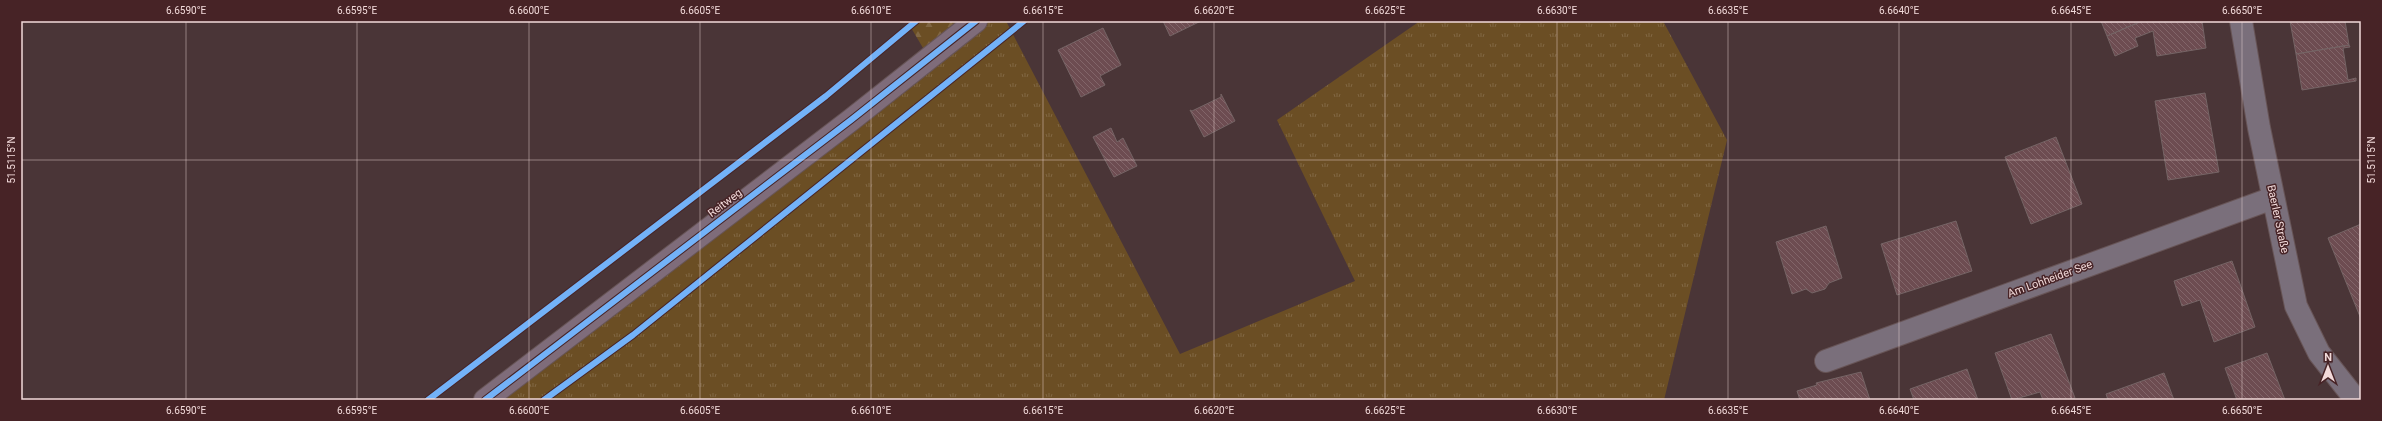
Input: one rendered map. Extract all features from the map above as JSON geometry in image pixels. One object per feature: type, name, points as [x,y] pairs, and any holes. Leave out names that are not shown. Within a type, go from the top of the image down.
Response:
[{"type":"main road","name":"Reitweg","points":[[485,400],[851,120],[976,21]]},
{"type":"street","name":"Baerler Straße","points":[[2241,21],[2258,128],[2296,306],[2319,352],[2356,400]]},
{"type":"street","name":"Am Lohheider See","points":[[1826,361],[2273,198]]},
{"type":"green space","points":[[907,21],[979,21],[929,58]]},
{"type":"green space","points":[[979,21],[1006,21],[1180,354],[1355,281],[1277,120],[1420,21],[1663,21],[1727,140],[1664,400],[485,400]]},
{"type":"building","points":[[1163,21],[1201,21],[1170,36]]},
{"type":"building","points":[[2101,21],[2142,21],[2107,36]]},
{"type":"building","points":[[2142,21],[2202,21],[2206,48],[2157,56],[2153,31],[2135,38],[2138,46],[2115,56],[2107,36]]},
{"type":"building","points":[[2290,21],[2345,21],[2349,45],[2296,54]]},
{"type":"building","points":[[1103,28],[1121,65],[1100,76],[1105,85],[1081,97],[1058,50]]},
{"type":"building","points":[[2349,45],[2350,47],[2343,48],[2348,80],[2356,78],[2356,81],[2302,90],[2296,54]]},
{"type":"building","points":[[2205,93],[2219,172],[2168,180],[2155,101]]},
{"type":"building","points":[[1221,94],[1235,121],[1204,137],[1190,110],[1192,111],[1221,97]]},
{"type":"building","points":[[1111,128],[1117,142],[1123,138],[1137,166],[1114,177],[1093,137]]},
{"type":"building","points":[[2056,137],[2082,204],[2031,224],[2005,157]]},
{"type":"building","points":[[1956,221],[1972,271],[1897,295],[1881,244]]},
{"type":"building","points":[[2361,224],[2361,319],[2328,238]]},
{"type":"building","points":[[1826,226],[1842,278],[1829,283],[1825,289],[1812,293],[1806,289],[1792,294],[1776,242]]},
{"type":"building","points":[[2232,261],[2255,327],[2214,342],[2200,300],[2182,306],[2174,281]]},
{"type":"building","points":[[2051,334],[2075,398],[2068,400],[2043,400],[2040,392],[2012,400],[1995,353]]},
{"type":"building","points":[[2267,353],[2285,400],[2237,400],[2225,368]]},
{"type":"building","points":[[1967,369],[1978,400],[1914,400],[1910,389]]},
{"type":"building","points":[[1861,372],[1870,400],[1800,400],[1797,391],[1817,385],[1816,383]]},
{"type":"building","points":[[2164,373],[2174,400],[2108,400],[2106,394]]},
{"type":"cycle path","points":[[428,400],[826,96],[916,21]]},
{"type":"cycle path","points":[[485,400],[851,120],[976,21]]},
{"type":"cycle path","points":[[544,400],[633,335],[1024,21]]}]
